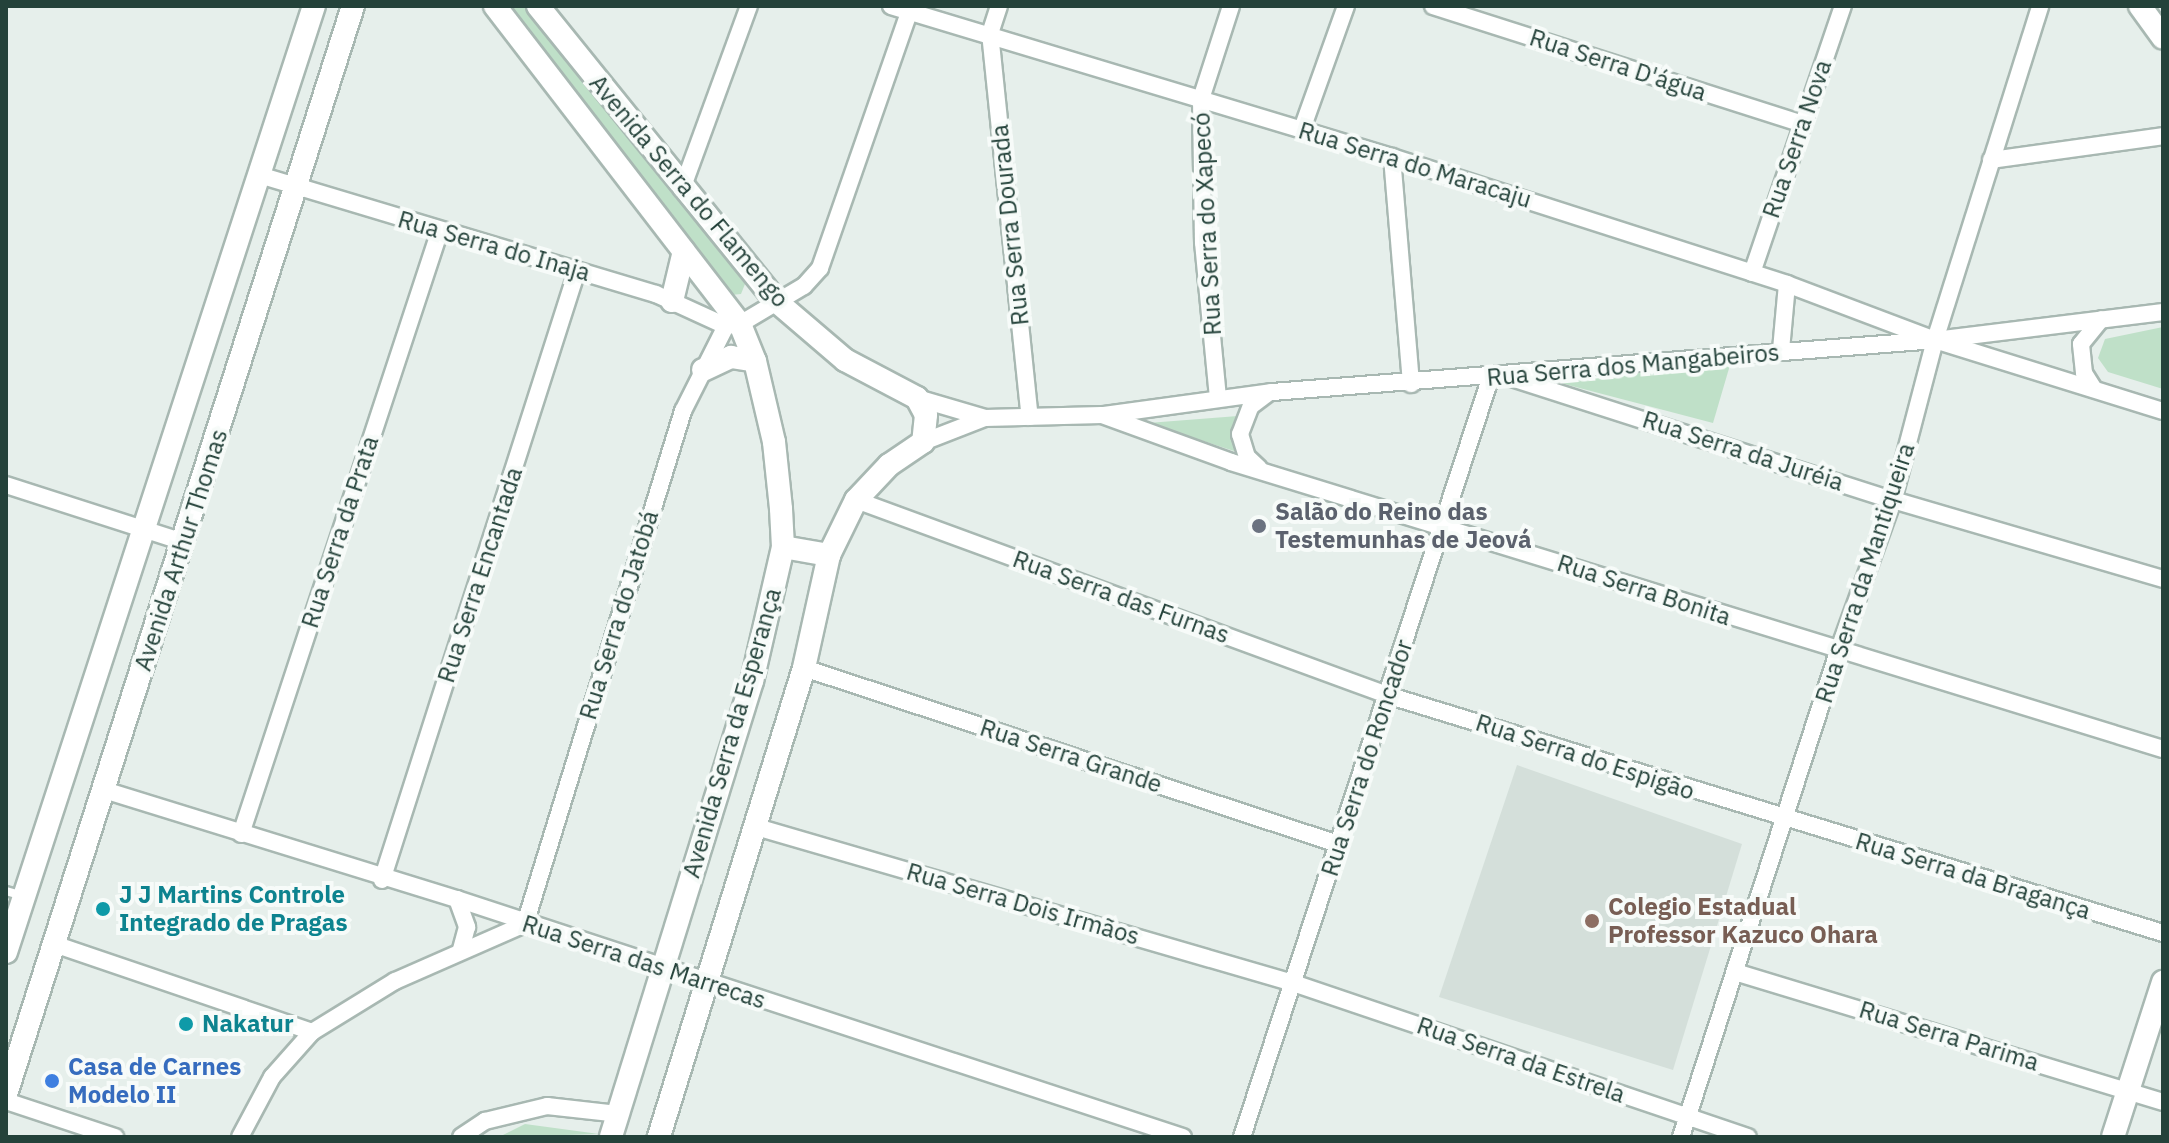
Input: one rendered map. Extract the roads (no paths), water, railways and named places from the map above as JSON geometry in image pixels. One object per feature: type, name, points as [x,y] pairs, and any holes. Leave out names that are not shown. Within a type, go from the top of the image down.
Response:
[{"type":"street","name":"Avenida Arthur Thomas","points":[[6,1094],[353,6]]},
{"type":"street","name":"Avenida Serra do Flamengo","points":[[495,6],[684,251],[733,325]]},
{"type":"street","name":"Avenida Serra do Flamengo","points":[[538,6],[682,189],[776,301],[845,360],[917,398],[985,418]]},
{"type":"street","points":[[682,189],[749,6]]},
{"type":"street","name":"Rua Serra do Maracaju","points":[[891,6],[990,33],[1392,157],[1787,284],[1935,340],[2163,411]]},
{"type":"street","points":[[990,33],[999,6]]},
{"type":"street","name":"Rua Serra do Xapecó","points":[[1218,398],[1203,243],[1201,99],[1231,6]]},
{"type":"street","points":[[1302,129],[1346,6]]},
{"type":"street","name":"Rua Serra D'água","points":[[1433,6],[1803,124]]},
{"type":"street","name":"Rua Serra Nova","points":[[1752,273],[1843,6]]},
{"type":"street","name":"Rua Serra da Mantiqueira","points":[[1681,1137],[1838,652],[1893,500],[1935,340],[2040,6]]},
{"type":"street","points":[[2140,6],[2163,38]]},
{"type":"street","name":"Avenida Arthur Thomas","points":[[6,952],[15,894],[144,528],[259,175],[308,8]]},
{"type":"street","points":[[733,325],[804,286],[820,268],[909,12]]},
{"type":"street","name":"Rua Serra Dourada","points":[[990,33],[1030,417]]},
{"type":"street","points":[[1991,160],[2163,136]]},
{"type":"street","points":[[1392,157],[1411,384]]},
{"type":"street","name":"Rua Serra do Inaja","points":[[259,175],[672,301],[733,325]]},
{"type":"street","name":"Rua Serra da Prata","points":[[241,834],[440,230]]},
{"type":"street","points":[[672,301],[684,251]]},
{"type":"street","name":"Rua Serra Encantada","points":[[382,880],[577,271]]},
{"type":"street","points":[[1781,350],[1787,284]]},
{"type":"street","name":"Rua Serra dos Mangabeiros","points":[[1102,415],[1272,392],[1411,384],[1781,350],[1935,340],[2163,312]]},
{"type":"street","points":[[2094,389],[2084,373],[2081,344],[2101,319]]},
{"type":"street","name":"Avenida Serra da Esperança","points":[[611,1137],[752,681],[783,547],[774,442],[755,361],[733,325]]},
{"type":"street","name":"Rua Serra do Jatobá","points":[[525,924],[678,425],[703,370],[733,325]]},
{"type":"street","points":[[703,370],[731,357],[755,361]]},
{"type":"street","name":"Rua Serra da Juréia","points":[[1499,377],[1893,500],[2163,579]]},
{"type":"street","name":"Rua Serra do Roncador","points":[[1242,1137],[1444,525],[1499,377]]},
{"type":"street","points":[[1260,469],[1247,457],[1240,434],[1251,406],[1272,392]]},
{"type":"street","points":[[917,398],[926,415],[923,442]]},
{"type":"street","name":"Rua Serra Bonita","points":[[985,418],[1102,415],[1260,469],[1838,652],[2163,749]]},
{"type":"street","name":"Avenida Serra da Esperança","points":[[659,1137],[703,982],[804,668],[829,555],[856,500],[889,465],[923,442],[985,418]]},
{"type":"street","points":[[6,485],[184,542]]},
{"type":"street","name":"Rua Serra das Furnas","points":[[856,500],[1387,695]]},
{"type":"street","points":[[783,547],[829,555]]},
{"type":"street","name":"Rua Serra Grande","points":[[804,668],[1338,844]]},
{"type":"street","name":"Rua Serra do Espigão","points":[[1387,695],[1784,820]]},
{"type":"street","name":"Rua Serra das Marrecas","points":[[104,790],[382,880],[457,899],[525,924],[1183,1137]]},
{"type":"street","name":"Rua Serra da Bragança","points":[[1784,820],[2163,933]]},
{"type":"street","name":"Rua Serra Dois Irmãos","points":[[753,826],[1293,983]]},
{"type":"street","points":[[457,899],[467,927],[461,950]]},
{"type":"street","points":[[240,1137],[272,1077],[312,1032],[395,981],[525,924]]},
{"type":"street","points":[[54,944],[312,1032]]},
{"type":"street","name":"Rua Serra Parima","points":[[1735,972],[2163,1102]]},
{"type":"street","points":[[2113,1137],[2163,982]]},
{"type":"street","name":"Rua Serra da Estrela","points":[[1293,983],[1748,1137]]},
{"type":"street","points":[[6,1101],[115,1137]]},
{"type":"street","points":[[461,1137],[485,1121],[547,1106],[618,1114]]},
{"type":"place","name":"Salão do Reino das Testemunhas de Jeová","points":[[1259,526]]},
{"type":"place","name":"J J Martins Controle Integrado de Pragas","points":[[103,909]]},
{"type":"place","name":"Colegio Estadual Professor Kazuco Ohara","points":[[1592,921]]},
{"type":"place","name":"Nakatur","points":[[186,1024]]},
{"type":"place","name":"Casa de Carnes Modelo II","points":[[52,1081]]}]
